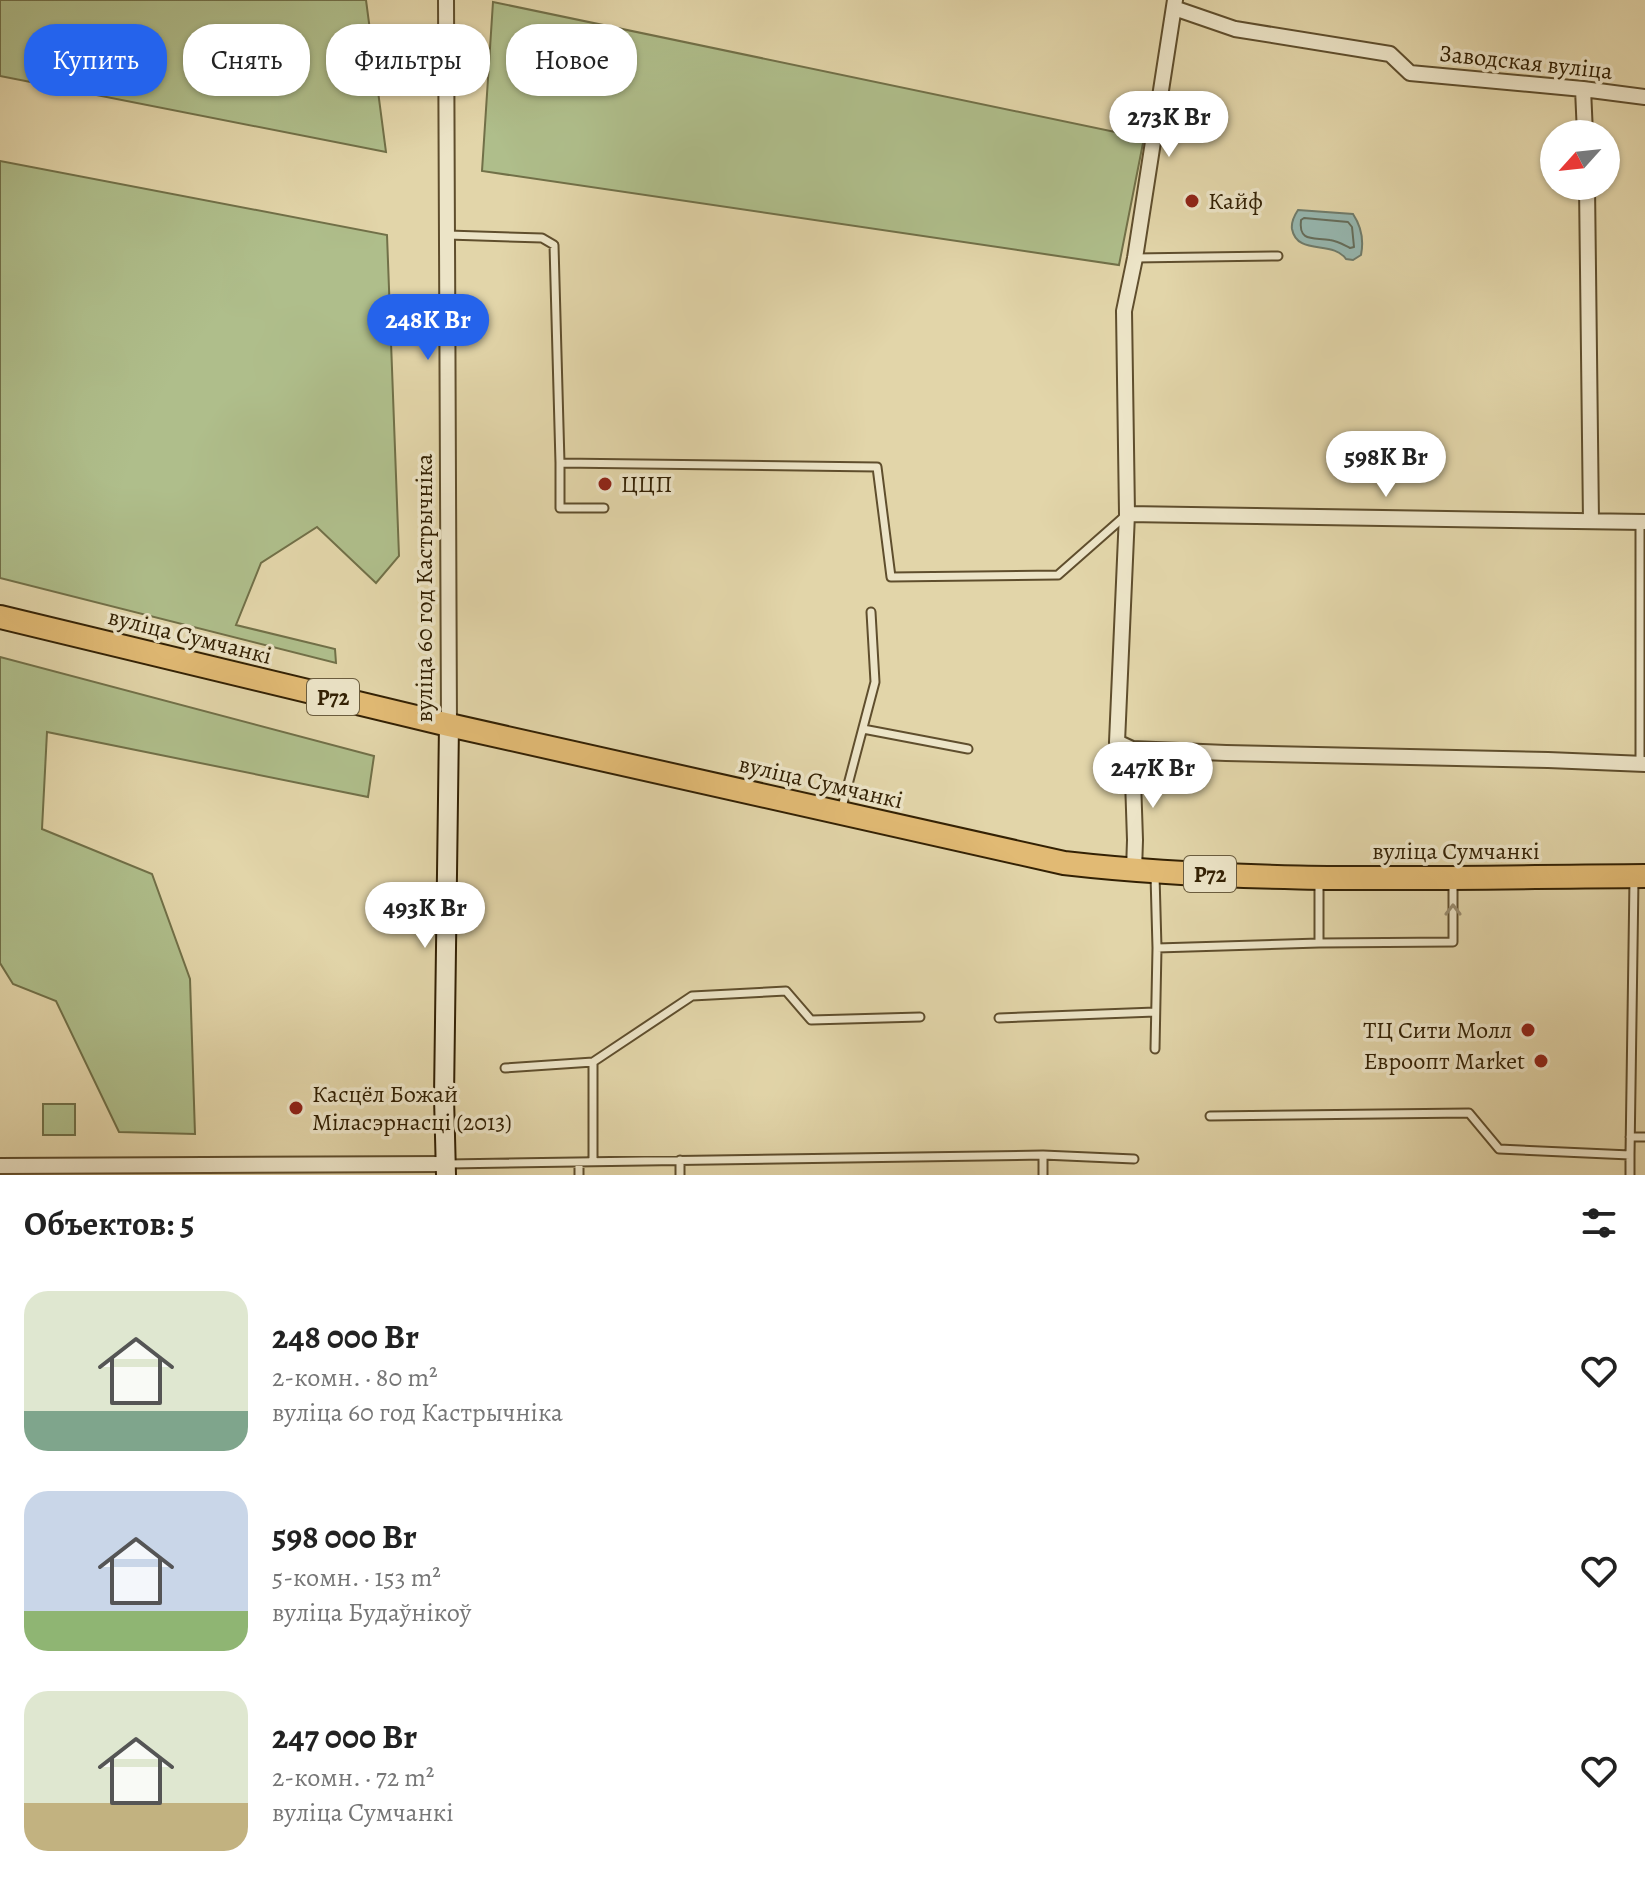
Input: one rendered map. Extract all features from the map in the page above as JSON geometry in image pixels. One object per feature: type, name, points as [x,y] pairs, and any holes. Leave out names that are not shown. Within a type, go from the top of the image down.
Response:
[{"type":"main road","name":"вуліца Сумчанкі","points":[[0,617],[449,725],[1064,863],[1145,872],[1319,877],[1640,876]]},
{"type":"street","name":"вуліца 60 год Кастрычніка","points":[[446,0],[449,725],[444,1097],[446,1170]]},
{"type":"street","name":"Заводская вуліца","points":[[1175,4],[1235,29],[1390,54],[1410,73],[1645,97]]},
{"type":"street","points":[[1175,4],[1124,311],[1127,514],[1117,742],[1132,749],[1226,753],[1642,764]]},
{"type":"street","points":[[1583,89],[1584,120]]},
{"type":"street","points":[[1587,200],[1591,521]]},
{"type":"street","points":[[1127,514],[1642,522]]},
{"type":"street","points":[[1132,749],[1135,840],[1145,872]]},
{"type":"street","points":[[0,1166],[446,1170]]},
{"type":"lane","points":[[446,235],[542,238],[554,245],[560,508],[604,508]]},
{"type":"lane","points":[[1135,258],[1278,256]]},
{"type":"lane","points":[[560,463],[877,467],[891,577],[1058,575],[1127,514]]},
{"type":"lane","points":[[1642,522],[1642,764]]},
{"type":"lane","points":[[840,813],[875,682],[871,612]]},
{"type":"lane","points":[[863,729],[968,749]]},
{"type":"lane","points":[[1145,872],[1157,948],[1155,1049]]},
{"type":"lane","points":[[1630,1175],[1633,921],[1640,876]]},
{"type":"lane","points":[[1319,877],[1319,943]]},
{"type":"lane","points":[[1157,948],[1453,942],[1453,878]]},
{"type":"lane","points":[[1633,921],[1645,921]]},
{"type":"lane","points":[[505,1068],[593,1062],[692,996],[786,991],[811,1020],[920,1017]]},
{"type":"lane","points":[[999,1018],[1155,1012]]},
{"type":"lane","points":[[593,1062],[593,1161]]},
{"type":"lane","points":[[1210,1116],[1469,1113],[1499,1149],[1630,1155]]},
{"type":"lane","points":[[1630,1137],[1645,1137]]},
{"type":"lane","points":[[446,1170],[593,1161],[1043,1155],[1134,1159]]},
{"type":"lane","points":[[1043,1155],[1043,1175]]},
{"type":"lane","points":[[680,1160],[680,1175]]},
{"type":"lane","points":[[579,1162],[579,1175]]},
{"type":"green space","points":[[0,0],[366,0],[369,24],[326,24],[326,96],[379,96],[386,152],[102,96],[167,96],[167,24],[24,24],[24,81],[0,76]]},
{"type":"green space","points":[[493,2],[598,24],[506,24],[506,96],[637,96],[637,32],[1144,138],[1119,265],[482,171],[487,96],[490,96]]},
{"type":"green space","points":[[0,161],[387,235],[399,556],[376,583],[317,527],[261,563],[236,625],[335,649],[336,663],[0,578]]},
{"type":"green space","points":[[0,657],[374,756],[368,797],[47,732],[42,829],[152,874],[190,979],[195,1134],[119,1132],[56,1001],[13,984],[0,963]]},
{"type":"green space","points":[[43,1104],[75,1104],[75,1135],[43,1135]]},
{"type":"water","points":[[1298,210],[1353,214],[1361,233],[1361,255],[1353,260],[1346,259],[1333,250],[1301,242],[1292,229]]},
{"type":"place","name":"Кайф","points":[[1192,201]]},
{"type":"place","name":"ЦЦП","points":[[605,484]]},
{"type":"place","name":"ТЦ Сити Молл","points":[[1528,1030]]},
{"type":"place","name":"Евроопт Market","points":[[1541,1061]]},
{"type":"place","name":"Касцёл Божай Міласэрнасці (2013)","points":[[296,1108]]}]
